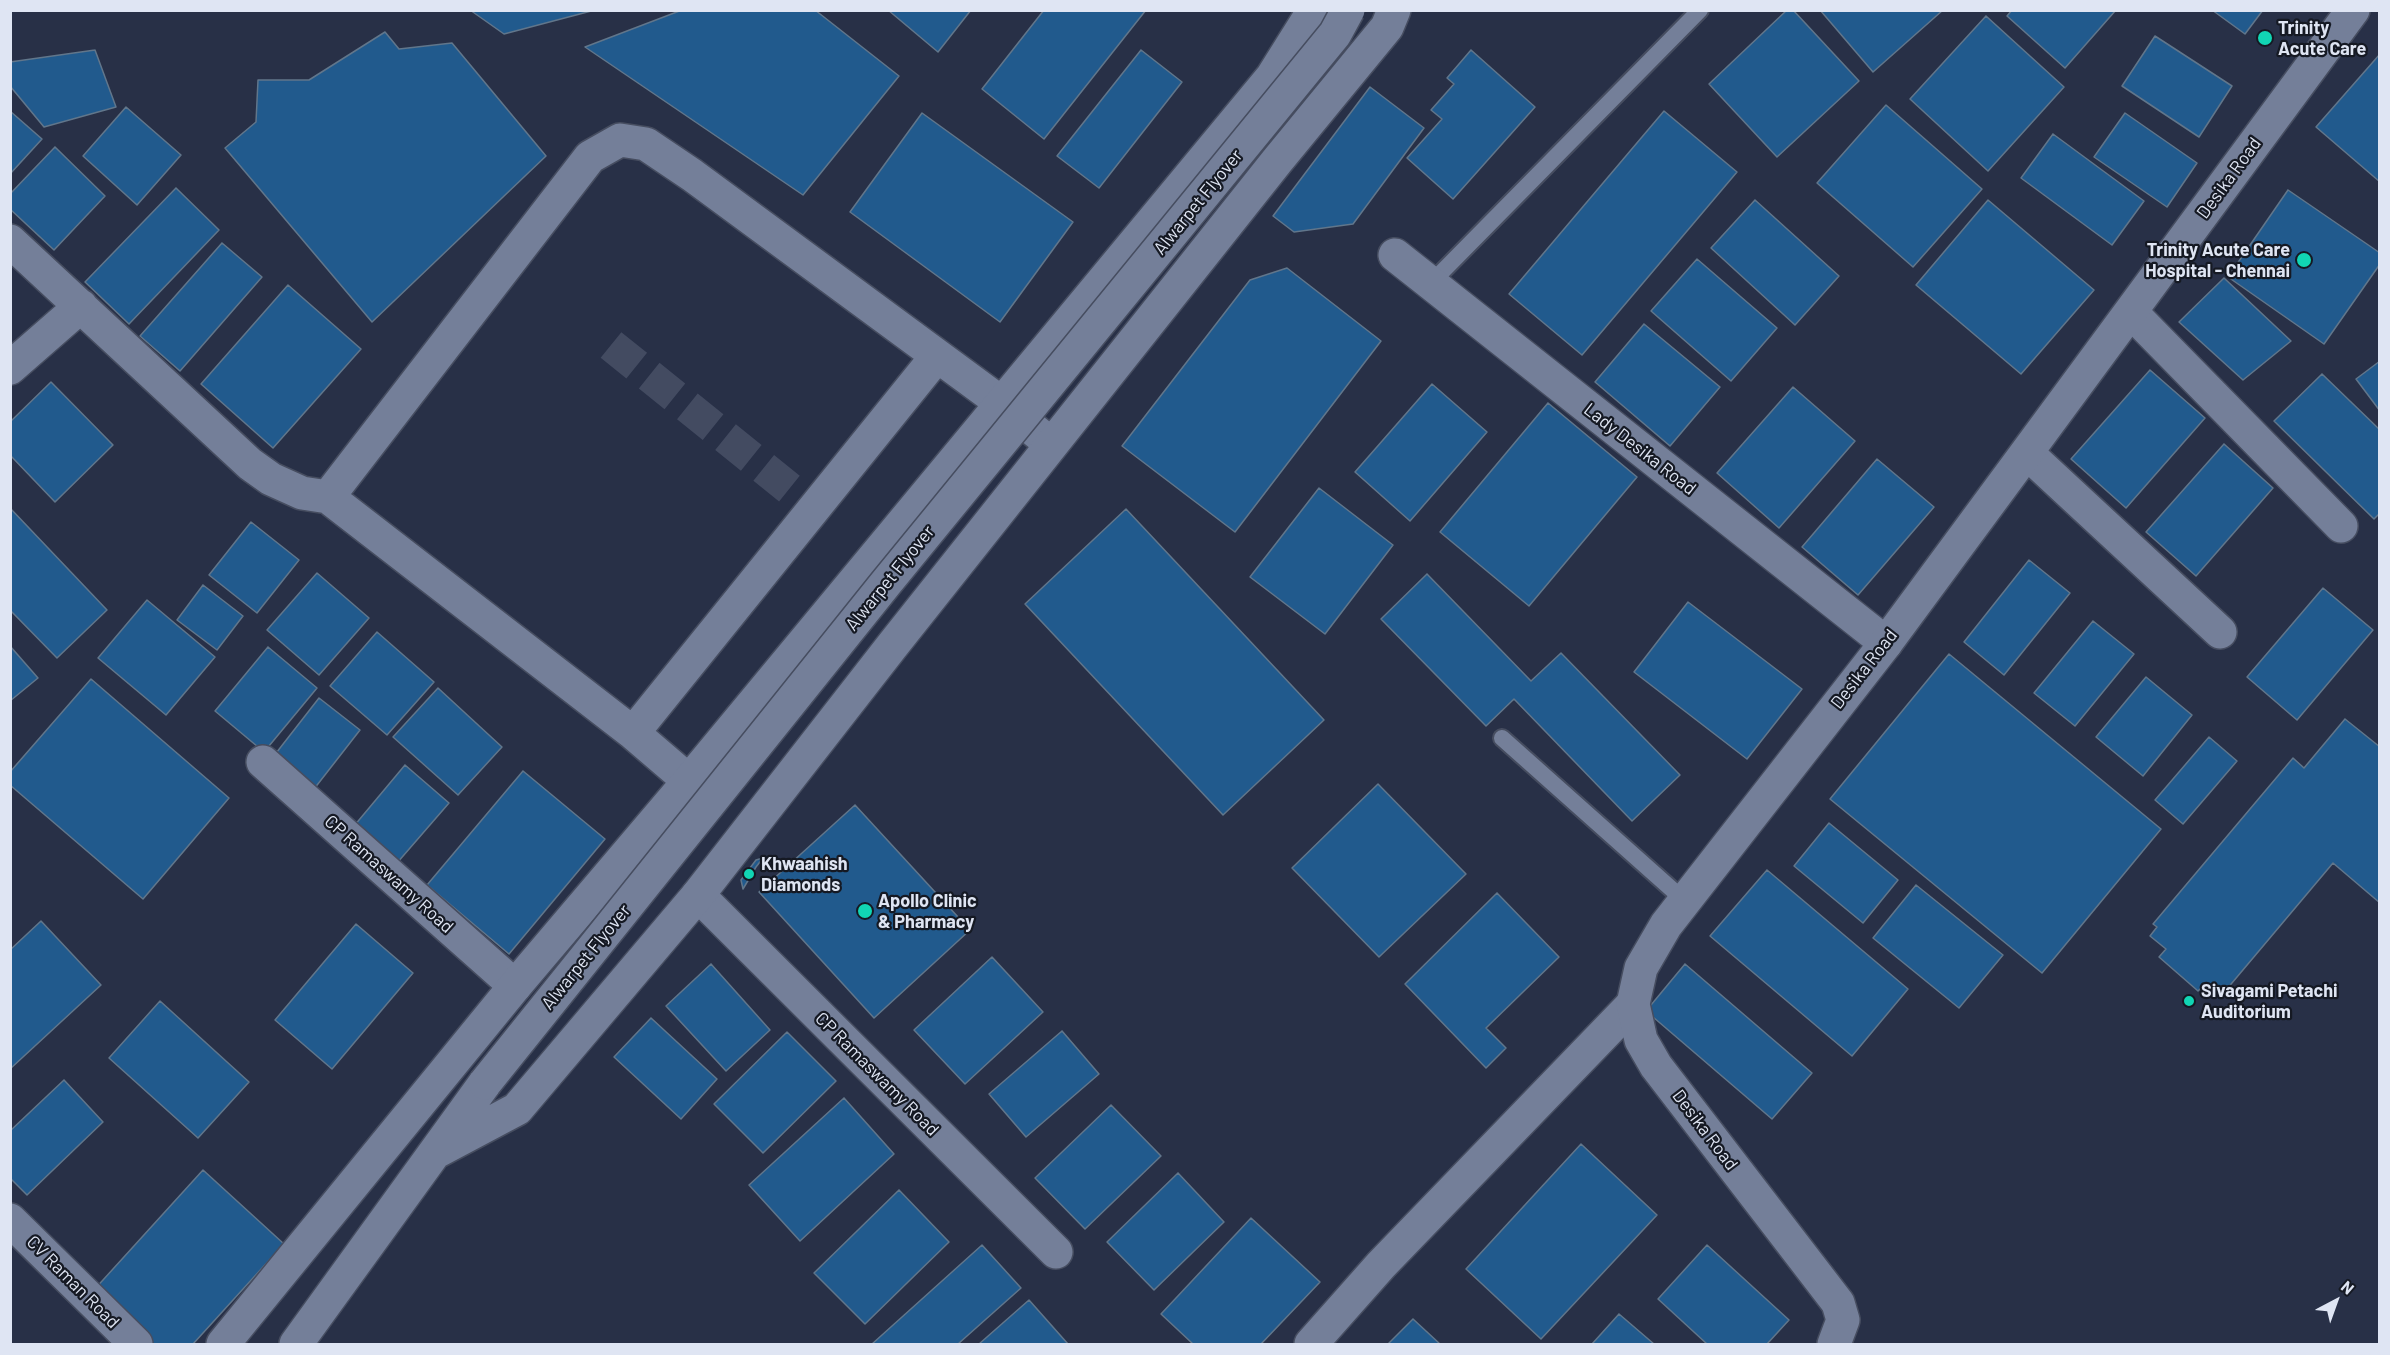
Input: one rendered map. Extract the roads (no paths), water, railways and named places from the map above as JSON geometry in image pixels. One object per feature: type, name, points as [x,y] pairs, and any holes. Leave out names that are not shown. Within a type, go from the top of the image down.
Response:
[{"type":"street","points":[[223,1344],[515,986],[689,781],[1272,77],[1314,10]]},
{"type":"street","name":"Alwarpet Flyover","points":[[296,1344],[438,1151],[485,1083],[894,574],[1335,34],[1348,10]]},
{"type":"street","points":[[438,1151],[517,1109],[698,896],[1276,161],[1387,27],[1394,10]]},
{"type":"street","name":"Desika Road","points":[[1834,1344],[1843,1320],[1838,1303],[1656,1066],[1641,1040],[1634,1004],[1641,968],[1684,901],[1886,643],[2353,10]]},
{"type":"street","points":[[328,497],[590,157],[620,140],[646,144],[692,175],[1002,404],[1052,444]]},
{"type":"street","points":[[10,241],[250,464],[271,479],[302,493],[328,497],[633,733],[689,781]]},
{"type":"street","name":"Lady Desika Road","points":[[1395,255],[1886,643]]},
{"type":"street","points":[[10,368],[81,306]]},
{"type":"street","points":[[2131,312],[2341,526]]},
{"type":"street","points":[[633,733],[805,501],[937,356]]},
{"type":"street","points":[[2027,453],[2220,632]]},
{"type":"street","name":"CP Ramaswamy Road","points":[[263,762],[515,986]]},
{"type":"street","name":"CP Ramaswamy Road","points":[[698,896],[1056,1252]]},
{"type":"street","points":[[1311,1344],[1382,1265],[1634,1004]]},
{"type":"street","name":"CV Raman Road","points":[[10,1220],[136,1344]]},
{"type":"lane","points":[[1431,283],[1700,10]]},
{"type":"lane","points":[[1502,738],[1684,901]]},
{"type":"tunnel","points":[[611,345],[795,493]]},
{"type":"place","name":"Trinity Acute Care","points":[[2265,38]]},
{"type":"place","name":"Trinity Acute Care Hospital - Chennai","points":[[2304,260]]},
{"type":"place","name":"Khwaahish Diamonds","points":[[749,874]]},
{"type":"place","name":"Apollo Clinic & Pharmacy","points":[[865,911]]},
{"type":"place","name":"Sivagami Petachi Auditorium","points":[[2189,1001]]}]
